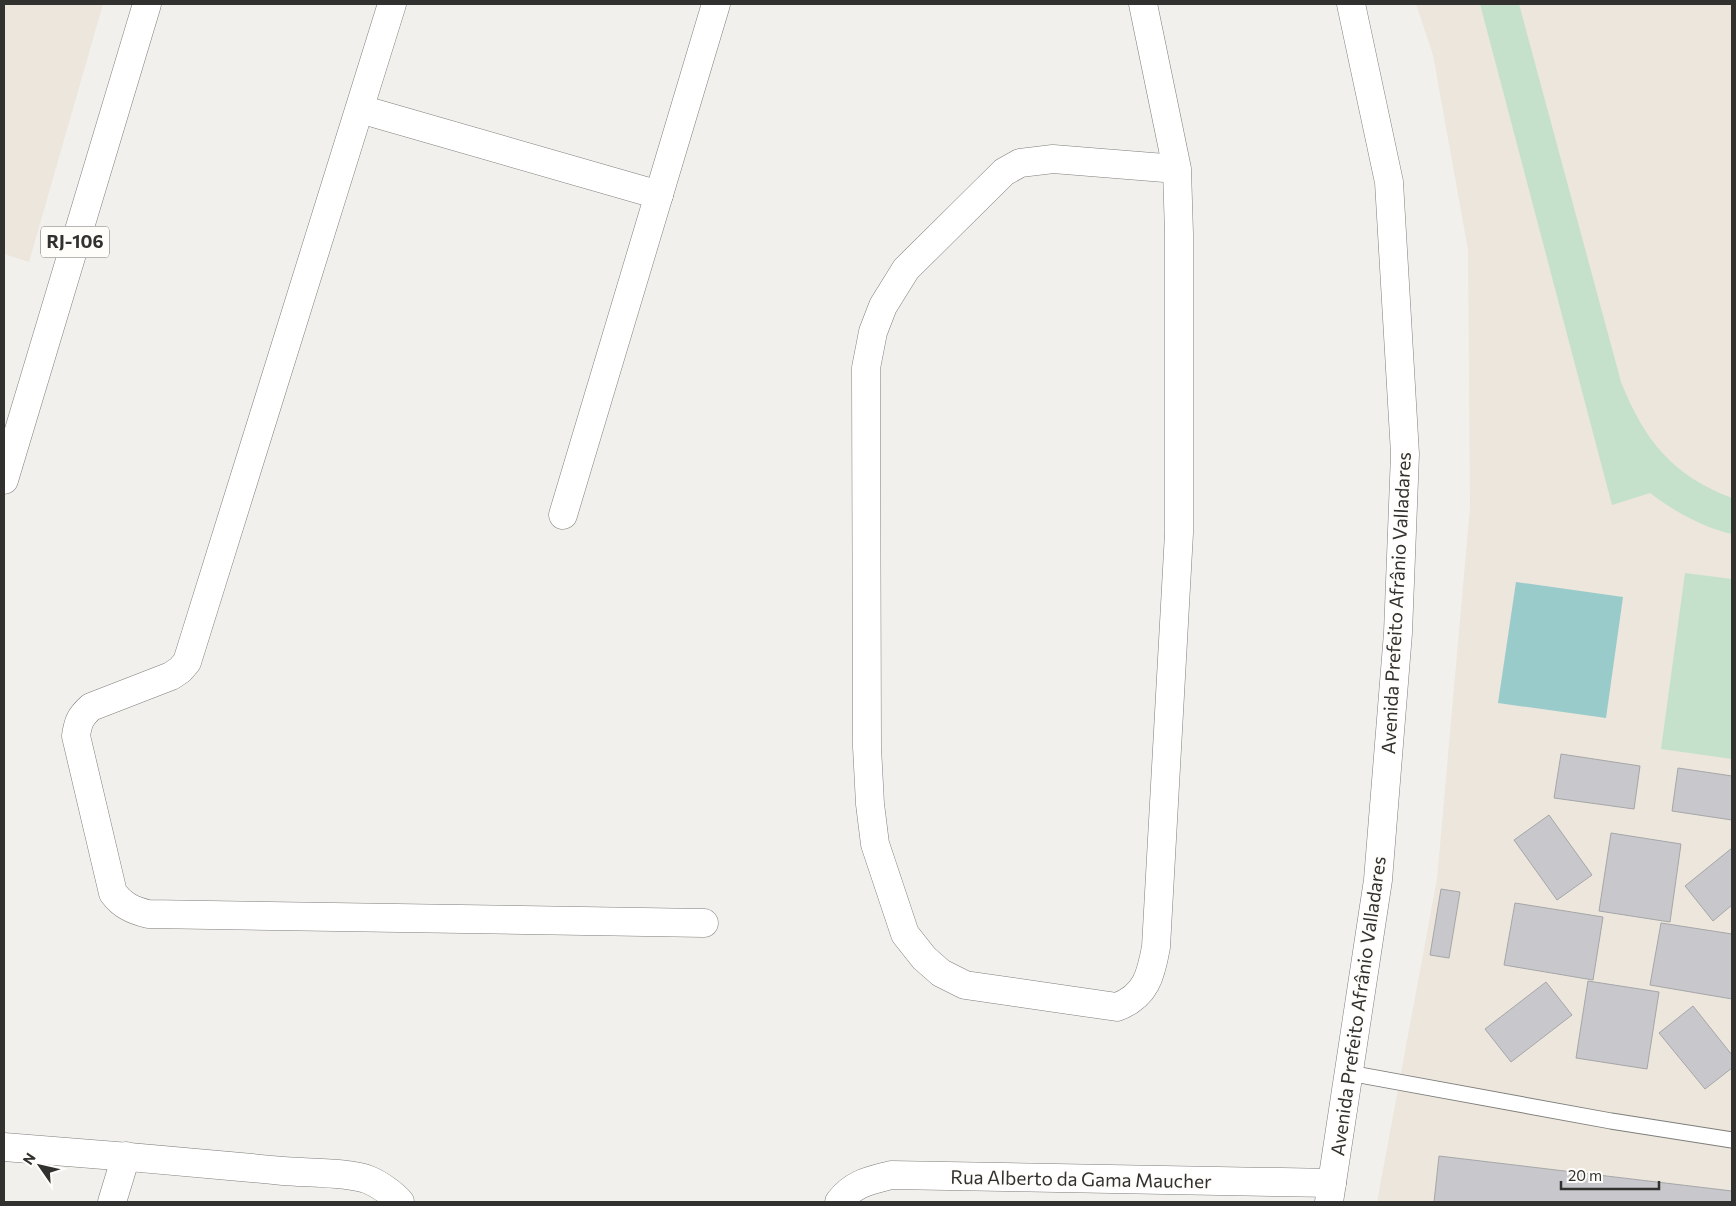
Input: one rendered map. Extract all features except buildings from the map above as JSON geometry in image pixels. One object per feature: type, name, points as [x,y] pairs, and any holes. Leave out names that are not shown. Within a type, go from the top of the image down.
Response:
[{"type":"main road","name":"RJ-106","points":[[4,480],[9,444],[147,4]]},
{"type":"main road","points":[[392,4],[187,662],[171,676],[91,707],[82,716],[78,726],[76,736],[113,893],[120,902],[134,911],[148,914],[704,924]]},
{"type":"main road","points":[[563,515],[716,4]]},
{"type":"main road","points":[[1143,4],[1177,169],[1179,234],[1180,533],[1156,947],[1151,972],[1141,991],[1131,1002],[1117,1007],[965,985],[941,973],[924,958],[906,934],[875,844],[870,804],[867,747],[866,368],[872,332],[883,306],[906,269],[1004,172],[1020,163],[1053,159],[1177,169]]},
{"type":"main road","name":"Avenida Prefeito Afrânio Valladares","points":[[1331,1193],[1378,880],[1398,634],[1405,454],[1389,182],[1351,4]]},
{"type":"main road","points":[[360,109],[659,195]]},
{"type":"main road","points":[[4,1147],[126,1156],[308,1174],[341,1175],[369,1180],[400,1202]]},
{"type":"main road","points":[[112,1202],[126,1156]]},
{"type":"main road","name":"Rua Alberto da Gama Maucher","points":[[838,1202],[845,1194],[862,1182],[891,1175],[1331,1193]]},
{"type":"lane","points":[[1349,1073],[1601,1119],[1732,1140]]},
{"type":"shaded area","points":[[4,4],[103,4],[29,262],[4,254]]},
{"type":"shaded area","points":[[1416,4],[1732,4],[1732,1202],[1377,1202],[1437,879],[1470,507],[1468,250],[1433,55]]},
{"type":"green space","points":[[1480,4],[1519,4],[1621,382],[1630,403],[1640,422],[1663,454],[1693,479],[1732,498],[1732,534],[1689,518],[1650,493],[1612,505]]},
{"type":"green space","points":[[1685,573],[1732,579],[1732,759],[1661,749]]},
{"type":"water","points":[[1516,582],[1623,597],[1606,718],[1498,703]]}]
